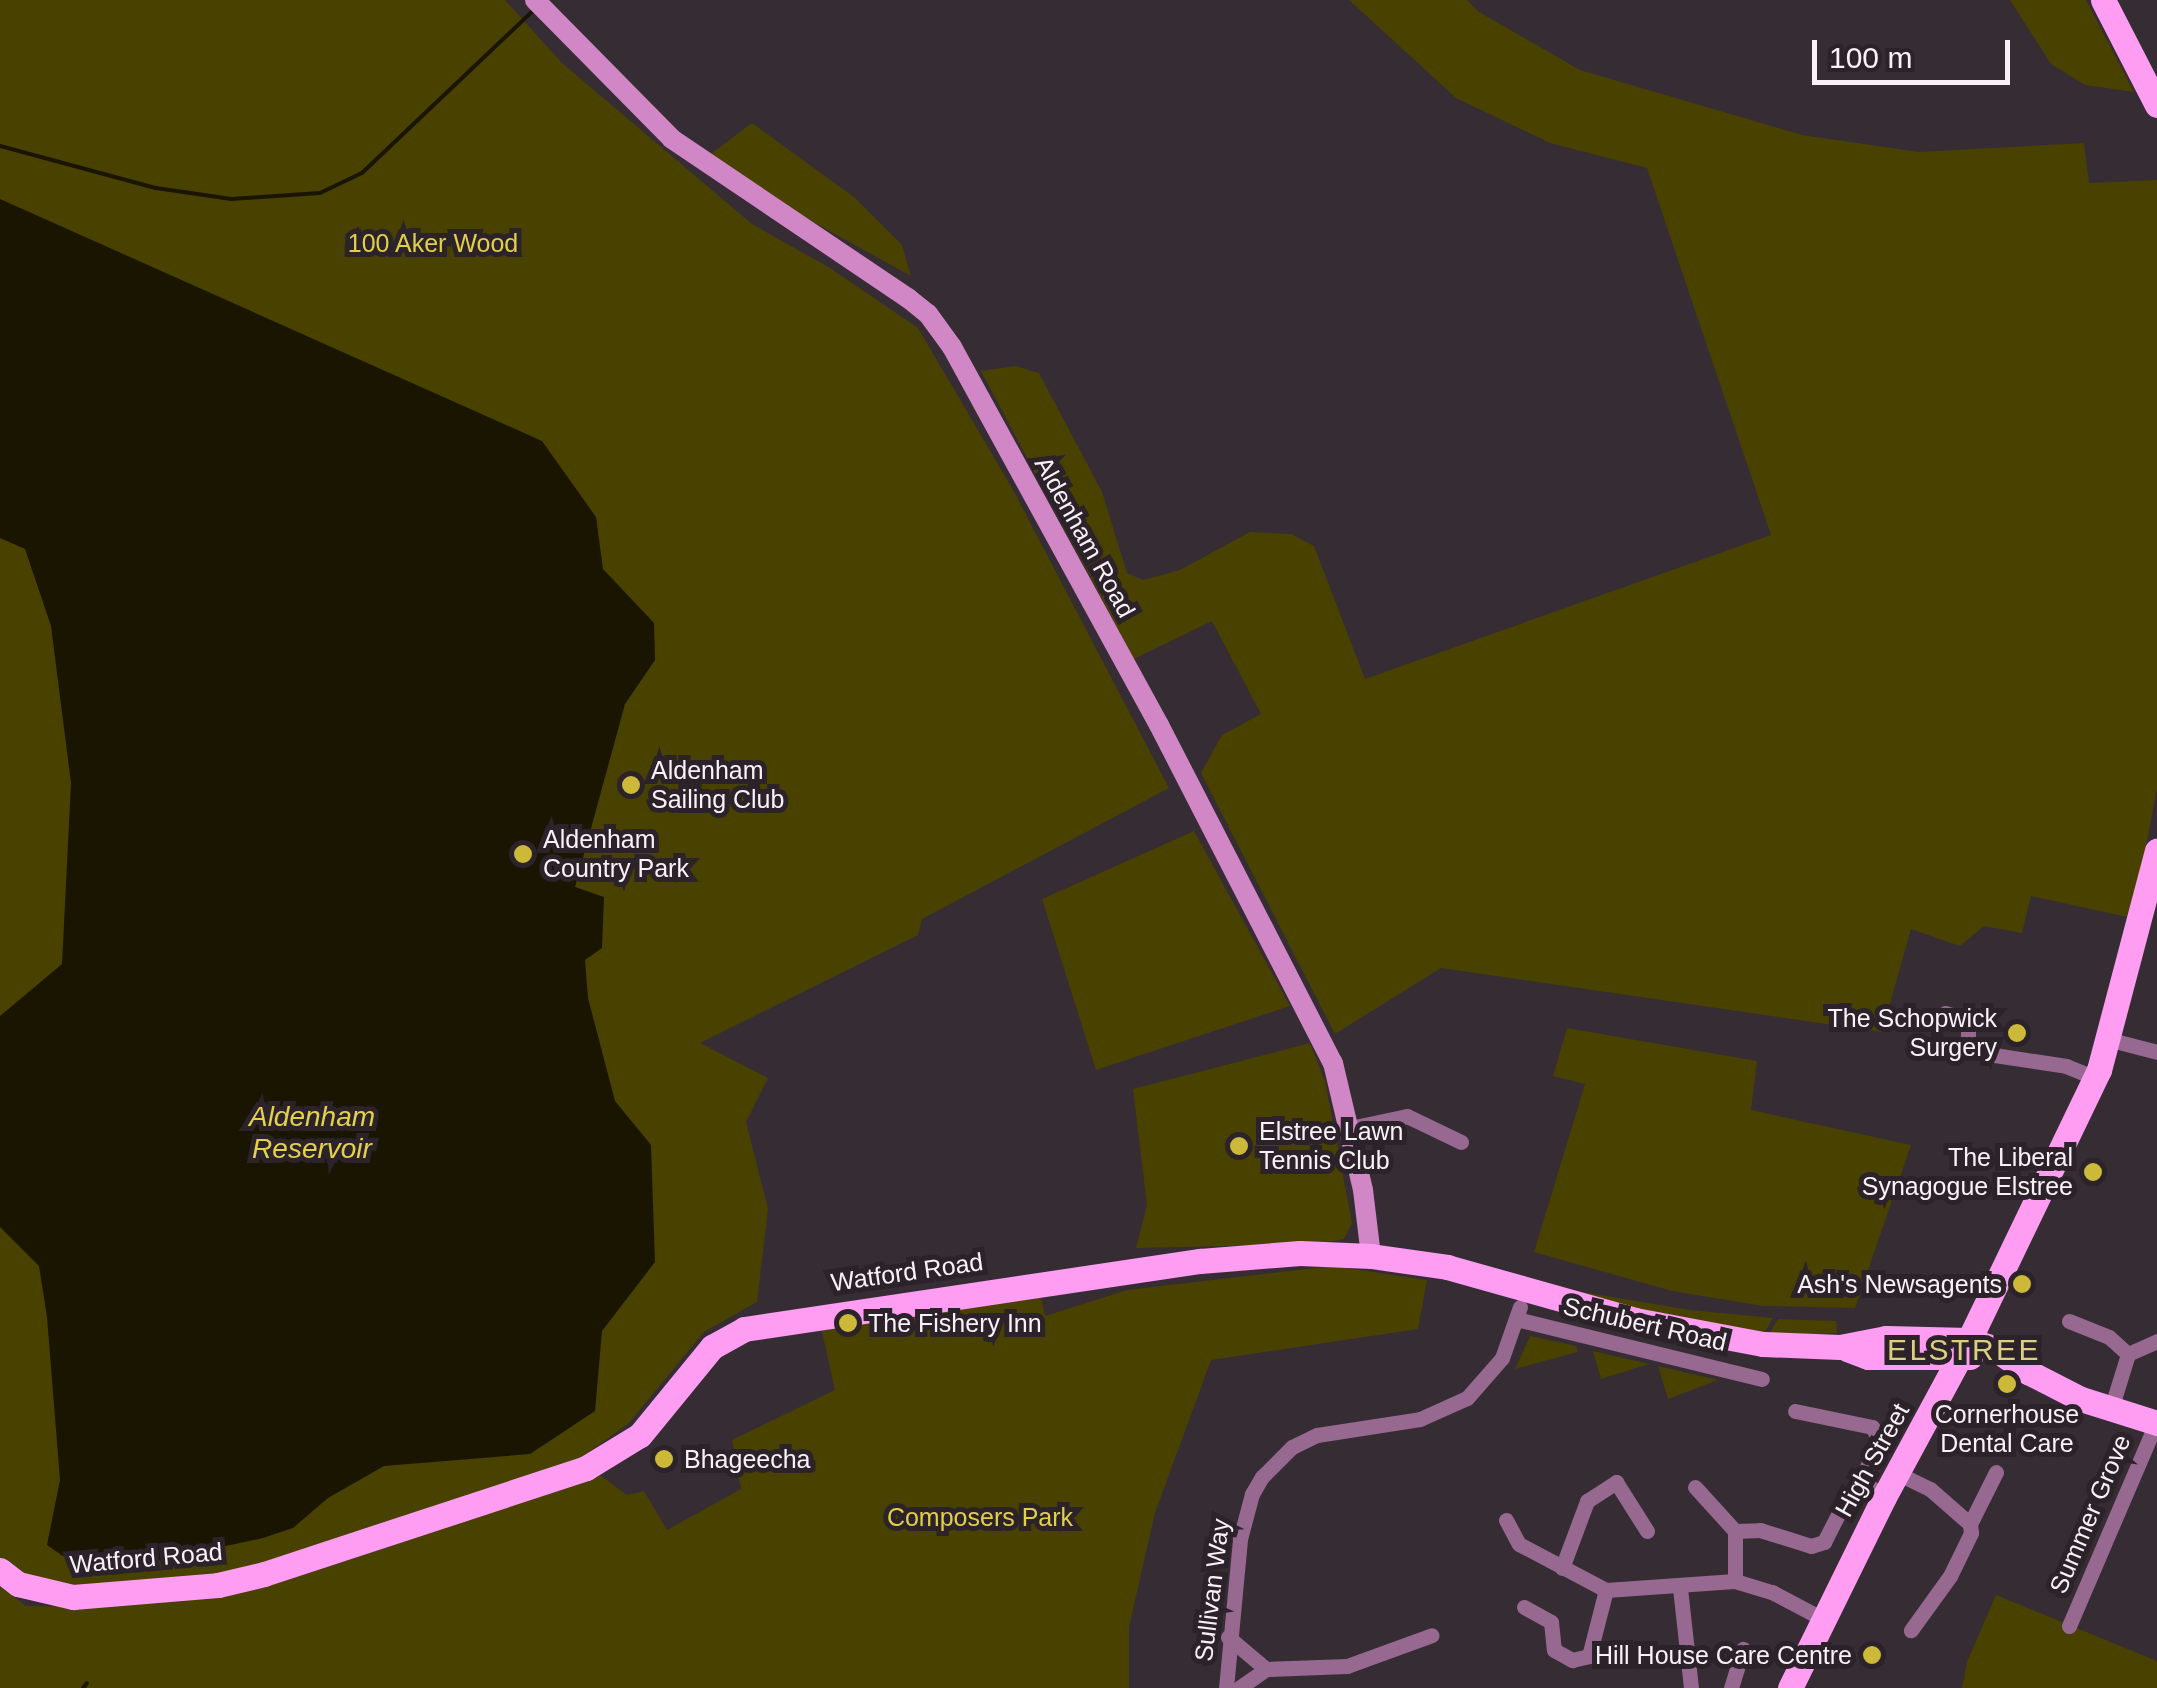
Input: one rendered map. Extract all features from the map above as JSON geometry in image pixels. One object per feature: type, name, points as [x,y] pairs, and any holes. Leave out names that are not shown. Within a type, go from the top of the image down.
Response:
[{"type":"main road","points":[[2103,0],[2157,106]]},
{"type":"main road","name":"High Street","points":[[1790,1688],[1884,1497],[1937,1403],[2096,1078],[2110,1040],[2157,852]]},
{"type":"main road","name":"Watford Road","points":[[0,1570],[18,1584],[46,1594],[218,1585],[264,1574],[570,1474],[640,1436],[712,1347],[744,1330],[1200,1261],[1300,1253],[1371,1256],[1447,1267],[1690,1333],[1763,1344],[1840,1347],[1886,1338],[1969,1339]]},
{"type":"main road","points":[[1969,1339],[1994,1348],[2028,1372],[2111,1409],[2157,1423]]},
{"type":"main road","name":"Watford Road","points":[[1840,1347],[1868,1358],[1909,1360],[1969,1339]]},
{"type":"main road","points":[[1909,1360],[1928,1375],[1937,1403]]},
{"type":"street","name":"Aldenham Road","points":[[539,4],[672,139],[908,298],[928,314],[952,347],[1159,726],[1333,1064],[1350,1128],[1371,1256]]},
{"type":"street","points":[[1945,1013],[1968,1020],[1968,1042],[1988,1054],[2066,1066],[2096,1078]]},
{"type":"street","points":[[2110,1040],[2157,1052]]},
{"type":"street","points":[[1350,1128],[1406,1116],[1462,1142]]},
{"type":"street","name":"Schubert Road","points":[[1518,1313],[1762,1379]]},
{"type":"street","name":"Sullivan Way","points":[[1226,1688],[1228,1637],[1245,1513],[1252,1494],[1275,1462],[1317,1435],[1442,1412],[1485,1382],[1502,1358],[1518,1313]]},
{"type":"street","points":[[2069,1321],[2110,1337],[2128,1354]]},
{"type":"street","points":[[2111,1409],[2128,1354],[2157,1340]]},
{"type":"street","points":[[1795,1411],[1872,1426],[1878,1437],[1862,1481],[1884,1497]]},
{"type":"street","name":"Summer Grove","points":[[2069,1626],[2157,1423]]},
{"type":"street","points":[[1911,1630],[1950,1576],[1996,1472]]},
{"type":"street","points":[[1897,1473],[1930,1488],[1970,1528]]},
{"type":"street","points":[[1562,1568],[1587,1501],[1616,1482],[1647,1531]]},
{"type":"street","points":[[1695,1487],[1735,1531],[1734,1581]]},
{"type":"street","points":[[1735,1531],[1760,1530],[1811,1546],[1824,1542],[1845,1501]]},
{"type":"street","points":[[1506,1520],[1519,1544],[1606,1590],[1680,1588],[1734,1581],[1772,1592],[1822,1620]]},
{"type":"street","points":[[1680,1588],[1691,1688]]},
{"type":"street","points":[[1524,1606],[1552,1622],[1554,1650],[1572,1660],[1590,1656],[1606,1590]]},
{"type":"street","points":[[1240,1688],[1266,1669],[1347,1666],[1432,1636]]},
{"type":"street","points":[[1228,1637],[1266,1669]]},
{"type":"street","points":[[1731,1688],[1743,1648]]},
{"type":"green space","name":"Aldenham Country Park","points":[[0,0],[505,0],[562,63],[752,224],[830,268],[918,328],[1012,488],[1169,788],[922,919],[918,935],[700,1043],[768,1078],[746,1122],[768,1209],[757,1302],[704,1332],[628,1424],[576,1461],[218,1579],[55,1589],[16,1575],[0,1559]]},
{"type":"green space","points":[[1349,0],[1467,0],[1479,12],[1580,70],[1802,135],[1919,152],[2084,143],[2089,183],[2157,180],[2157,789],[2132,918],[2031,896],[2022,933],[1984,926],[1960,946],[1911,929],[1882,1032],[1441,968],[1335,1034],[1201,773],[1222,735],[1261,714],[1212,621],[1134,659],[981,371],[1015,366],[1039,373],[1102,492],[1127,573],[1143,580],[1180,570],[1250,532],[1291,534],[1314,546],[1365,679],[1771,535],[1647,168],[1550,143],[1456,98]]},
{"type":"green space","points":[[2010,0],[2086,0],[2134,92],[2085,85],[2051,64]]},
{"type":"green space","points":[[752,123],[854,197],[902,245],[911,276],[766,196],[708,156]]},
{"type":"green space","points":[[1194,831],[1290,1006],[1096,1070],[1042,899]]},
{"type":"green space","points":[[1567,1028],[1757,1061],[1751,1110],[1911,1145],[1855,1308],[1763,1306],[1672,1291],[1534,1252],[1585,1084],[1553,1076]]},
{"type":"green space","name":"Elstree Lawn Tennis Club","points":[[1310,1043],[1325,1081],[1352,1223],[1344,1239],[1318,1244],[1136,1248],[1147,1205],[1133,1089]]},
{"type":"green space","name":"Composers Park","points":[[1332,1266],[1427,1280],[1418,1329],[1211,1360],[1155,1513],[1129,1627],[1129,1688],[0,1688],[0,1586],[26,1606],[98,1607],[229,1594],[343,1562],[600,1475],[627,1495],[644,1491],[667,1530],[741,1489],[732,1440],[835,1390],[821,1327],[1040,1294],[1045,1316],[1127,1290]]},
{"type":"green space","points":[[1582,1292],[1690,1310],[1773,1318],[1762,1337],[1672,1322]]},
{"type":"green space","points":[[1778,1319],[1836,1321],[1837,1333],[1767,1337]]},
{"type":"green space","points":[[1530,1336],[1576,1346],[1578,1352],[1515,1369]]},
{"type":"green space","points":[[1593,1351],[1649,1364],[1601,1379]]},
{"type":"green space","points":[[1658,1366],[1718,1380],[1668,1399]]},
{"type":"green space","points":[[1996,1595],[2157,1661],[2157,1688],[1962,1688],[1967,1662]]},
{"type":"water","name":"Aldenham Reservoir","points":[[0,199],[542,441],[596,517],[603,569],[654,623],[655,660],[625,704],[575,887],[604,897],[602,948],[585,960],[588,998],[615,1101],[651,1145],[655,1262],[602,1331],[595,1411],[530,1454],[384,1466],[328,1498],[293,1528],[133,1566],[96,1565],[63,1556],[47,1545],[60,1480],[47,1317],[39,1266],[0,1227],[0,1016],[62,964],[71,783],[51,626],[25,549],[0,538]]},
{"type":"waterway","points":[[0,146],[156,188],[231,199],[320,193],[362,173],[534,10]]},
{"type":"waterway","points":[[83,1688],[87,1683]]},
{"type":"place","name":"Aldenham Sailing Club","points":[[631,785]]},
{"type":"place","name":"Aldenham Country Park","points":[[523,854]]},
{"type":"place","name":"The Schopwick Surgery","points":[[2017,1033]]},
{"type":"place","name":"Elstree Lawn Tennis Club","points":[[1239,1146]]},
{"type":"place","name":"The Liberal Synagogue Elstree","points":[[2093,1172]]},
{"type":"place","name":"Ash's Newsagents","points":[[2022,1284]]},
{"type":"place","name":"The Fishery Inn","points":[[848,1323]]},
{"type":"place","name":"Cornerhouse Dental Care","points":[[2007,1384]]},
{"type":"place","name":"Bhageecha","points":[[664,1459]]},
{"type":"place","name":"Hill House Care Centre","points":[[1872,1655]]},
{"type":"district","name":"ELSTREE","points":[[1964,1350]]},
{"type":"park label","name":"100 Aker Wood","points":[[433,243]]}]
